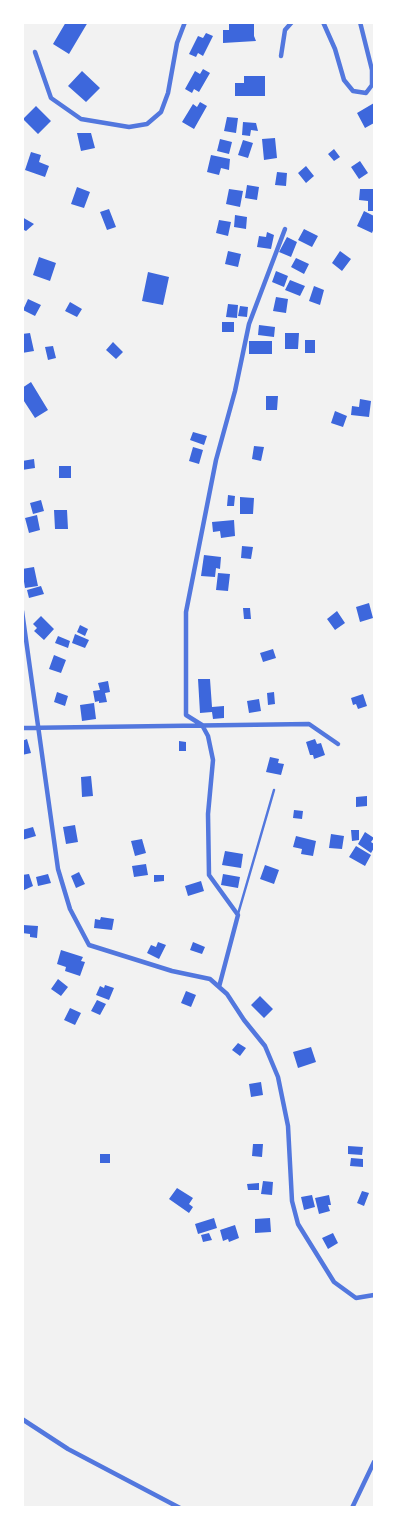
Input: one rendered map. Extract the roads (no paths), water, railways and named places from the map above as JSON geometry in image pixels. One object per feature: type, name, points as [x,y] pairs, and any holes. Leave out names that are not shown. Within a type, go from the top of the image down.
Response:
[{"type":"street","points":[[35,52],[52,98],[81,119],[130,127],[147,124],[161,112],[168,93],[177,43],[184,22]]},
{"type":"street","points":[[281,56],[284,30],[292,22]]},
{"type":"street","points":[[323,22],[335,49],[344,80],[353,91],[366,92],[372,85],[372,70],[360,22]]},
{"type":"street","points":[[219,987],[238,915],[209,875],[208,814],[213,760],[208,736],[202,725],[186,715],[186,612],[216,460],[249,324],[285,229]]},
{"type":"street","points":[[22,611],[58,869],[70,909],[88,945],[172,971],[210,979],[227,994],[244,1020],[265,1046],[278,1077],[288,1126],[292,1201],[298,1224],[334,1282],[356,1298],[374,1295]]},
{"type":"street","points":[[22,728],[309,724],[338,744]]},
{"type":"street","points":[[22,1419],[68,1449],[180,1508]]},
{"type":"street","points":[[352,1508],[374,1462]]},
{"type":"lane","points":[[238,915],[274,790]]}]
